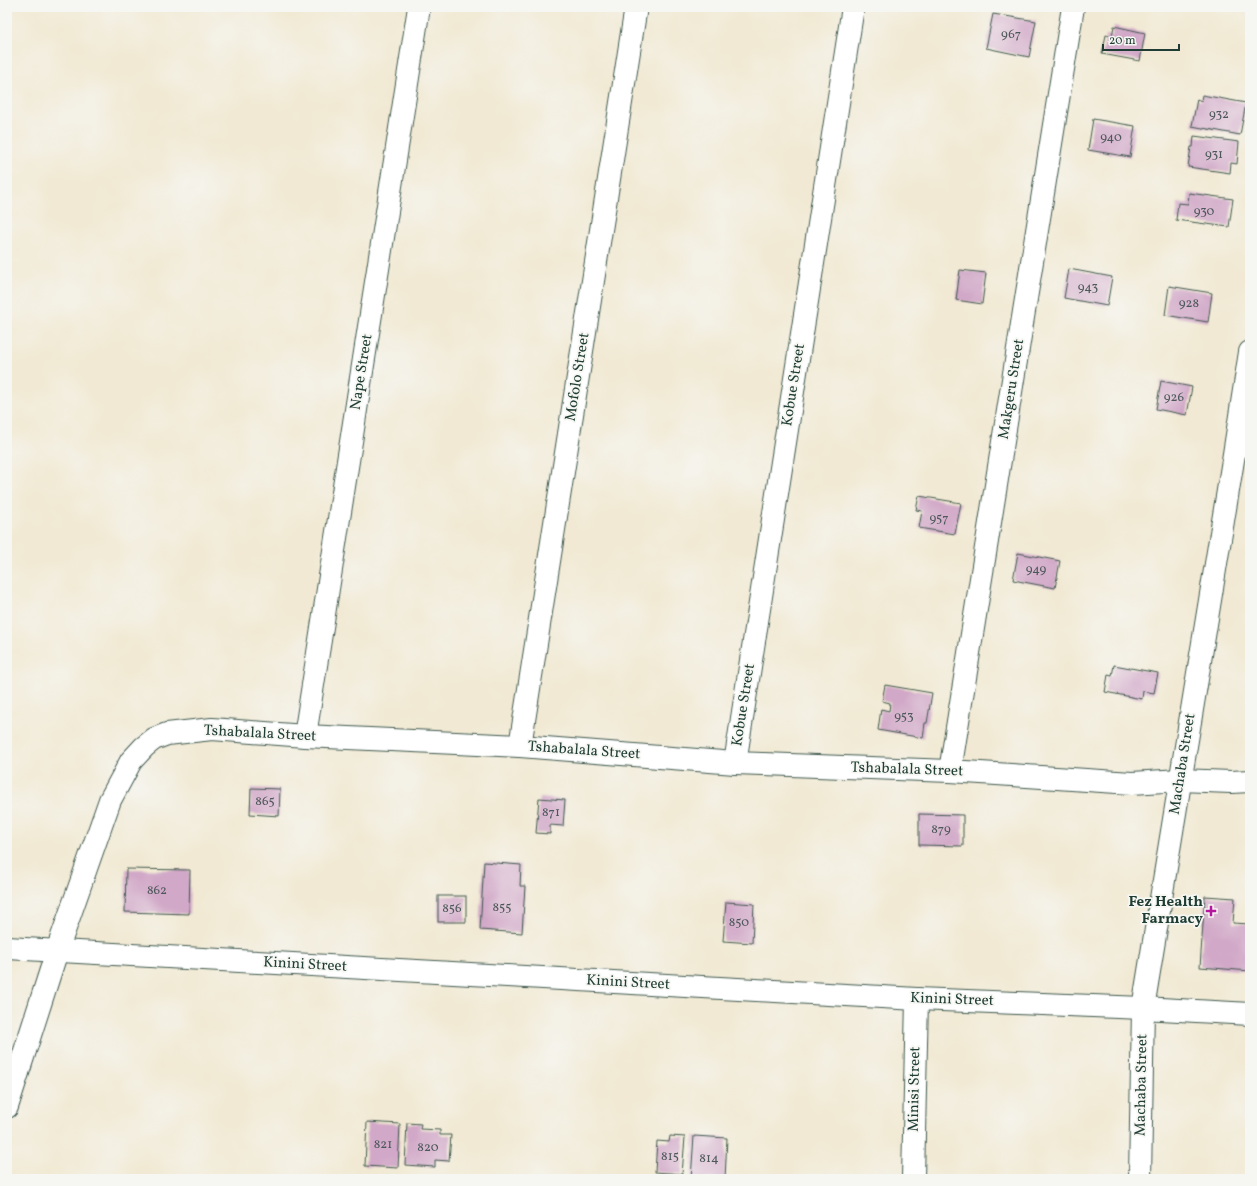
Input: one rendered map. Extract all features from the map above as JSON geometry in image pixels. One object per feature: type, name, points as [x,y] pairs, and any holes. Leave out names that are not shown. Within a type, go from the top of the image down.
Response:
[{"type":"street","name":"Nape Street","points":[[304,736],[419,7]]},
{"type":"street","name":"Mofolo Street","points":[[520,746],[636,7]]},
{"type":"street","name":"Kobue Street","points":[[735,763],[853,7]]},
{"type":"street","name":"Makgeru Street","points":[[950,771],[1073,7]]},
{"type":"street","name":"Machaba Street","points":[[1140,1179],[1143,1008],[1250,352]]},
{"type":"street","name":"Tshabalala Street","points":[[7,1107],[57,951],[110,800],[131,761],[154,739],[167,734],[212,729],[304,736],[520,746],[735,763],[950,771],[1132,782],[1180,780],[1231,782],[1250,781]]},
{"type":"street","name":"Kinini Street","points":[[7,948],[917,999],[1250,1014]]},
{"type":"street","name":"Minisi Street","points":[[913,1179],[917,999]]},
{"type":"building","points":[[993,14],[1036,21],[1029,57],[986,48]]},
{"type":"building","points":[[1114,26],[1145,33],[1140,61],[1102,54],[1106,35],[1112,36]]},
{"type":"building","points":[[1202,95],[1246,103],[1240,135],[1192,126],[1197,99],[1201,101]]},
{"type":"building","points":[[1093,119],[1135,126],[1130,157],[1088,150]]},
{"type":"building","points":[[1194,136],[1239,142],[1237,164],[1231,163],[1230,173],[1188,167]]},
{"type":"building","points":[[1189,193],[1233,199],[1229,227],[1176,220],[1178,203],[1188,204]]},
{"type":"building","points":[[1069,269],[1112,277],[1107,306],[1064,298]]},
{"type":"building","points":[[960,270],[986,273],[982,304],[956,300]]},
{"type":"building","points":[[1169,286],[1212,293],[1208,322],[1165,315]]},
{"type":"building","points":[[1161,381],[1192,387],[1187,415],[1156,409]]},
{"type":"building","points":[[919,496],[961,503],[955,534],[919,528],[922,511],[916,510]]},
{"type":"building","points":[[1018,553],[1060,561],[1055,588],[1013,580]]},
{"type":"building","points":[[1114,665],[1158,673],[1154,693],[1143,691],[1142,699],[1105,692],[1108,675],[1112,676]]},
{"type":"building","points":[[885,685],[932,693],[923,738],[878,730],[881,709],[889,711],[890,703],[882,701]]},
{"type":"building","points":[[251,788],[280,789],[279,816],[250,814]]},
{"type":"building","points":[[539,798],[565,800],[563,826],[550,825],[550,834],[536,833]]},
{"type":"building","points":[[919,814],[963,815],[963,846],[919,845]]},
{"type":"building","points":[[484,862],[521,865],[520,886],[525,886],[522,933],[480,930]]},
{"type":"building","points":[[126,869],[190,870],[189,914],[125,912]]},
{"type":"building","points":[[438,896],[466,896],[466,922],[438,922]]},
{"type":"building","points":[[1205,896],[1235,898],[1233,923],[1250,924],[1250,971],[1200,967]]},
{"type":"building","points":[[726,902],[754,904],[752,943],[723,941]]},
{"type":"building","points":[[367,1122],[400,1124],[398,1168],[365,1166]]},
{"type":"building","points":[[407,1123],[421,1124],[420,1129],[440,1130],[440,1135],[451,1135],[449,1161],[435,1160],[435,1167],[405,1165]]},
{"type":"building","points":[[670,1136],[685,1137],[682,1174],[655,1172],[657,1141],[669,1142]]},
{"type":"building","points":[[694,1136],[727,1138],[725,1179],[691,1179]]},
{"type":"place","name":"Fez Health Farmacy","points":[[1211,911]]}]
